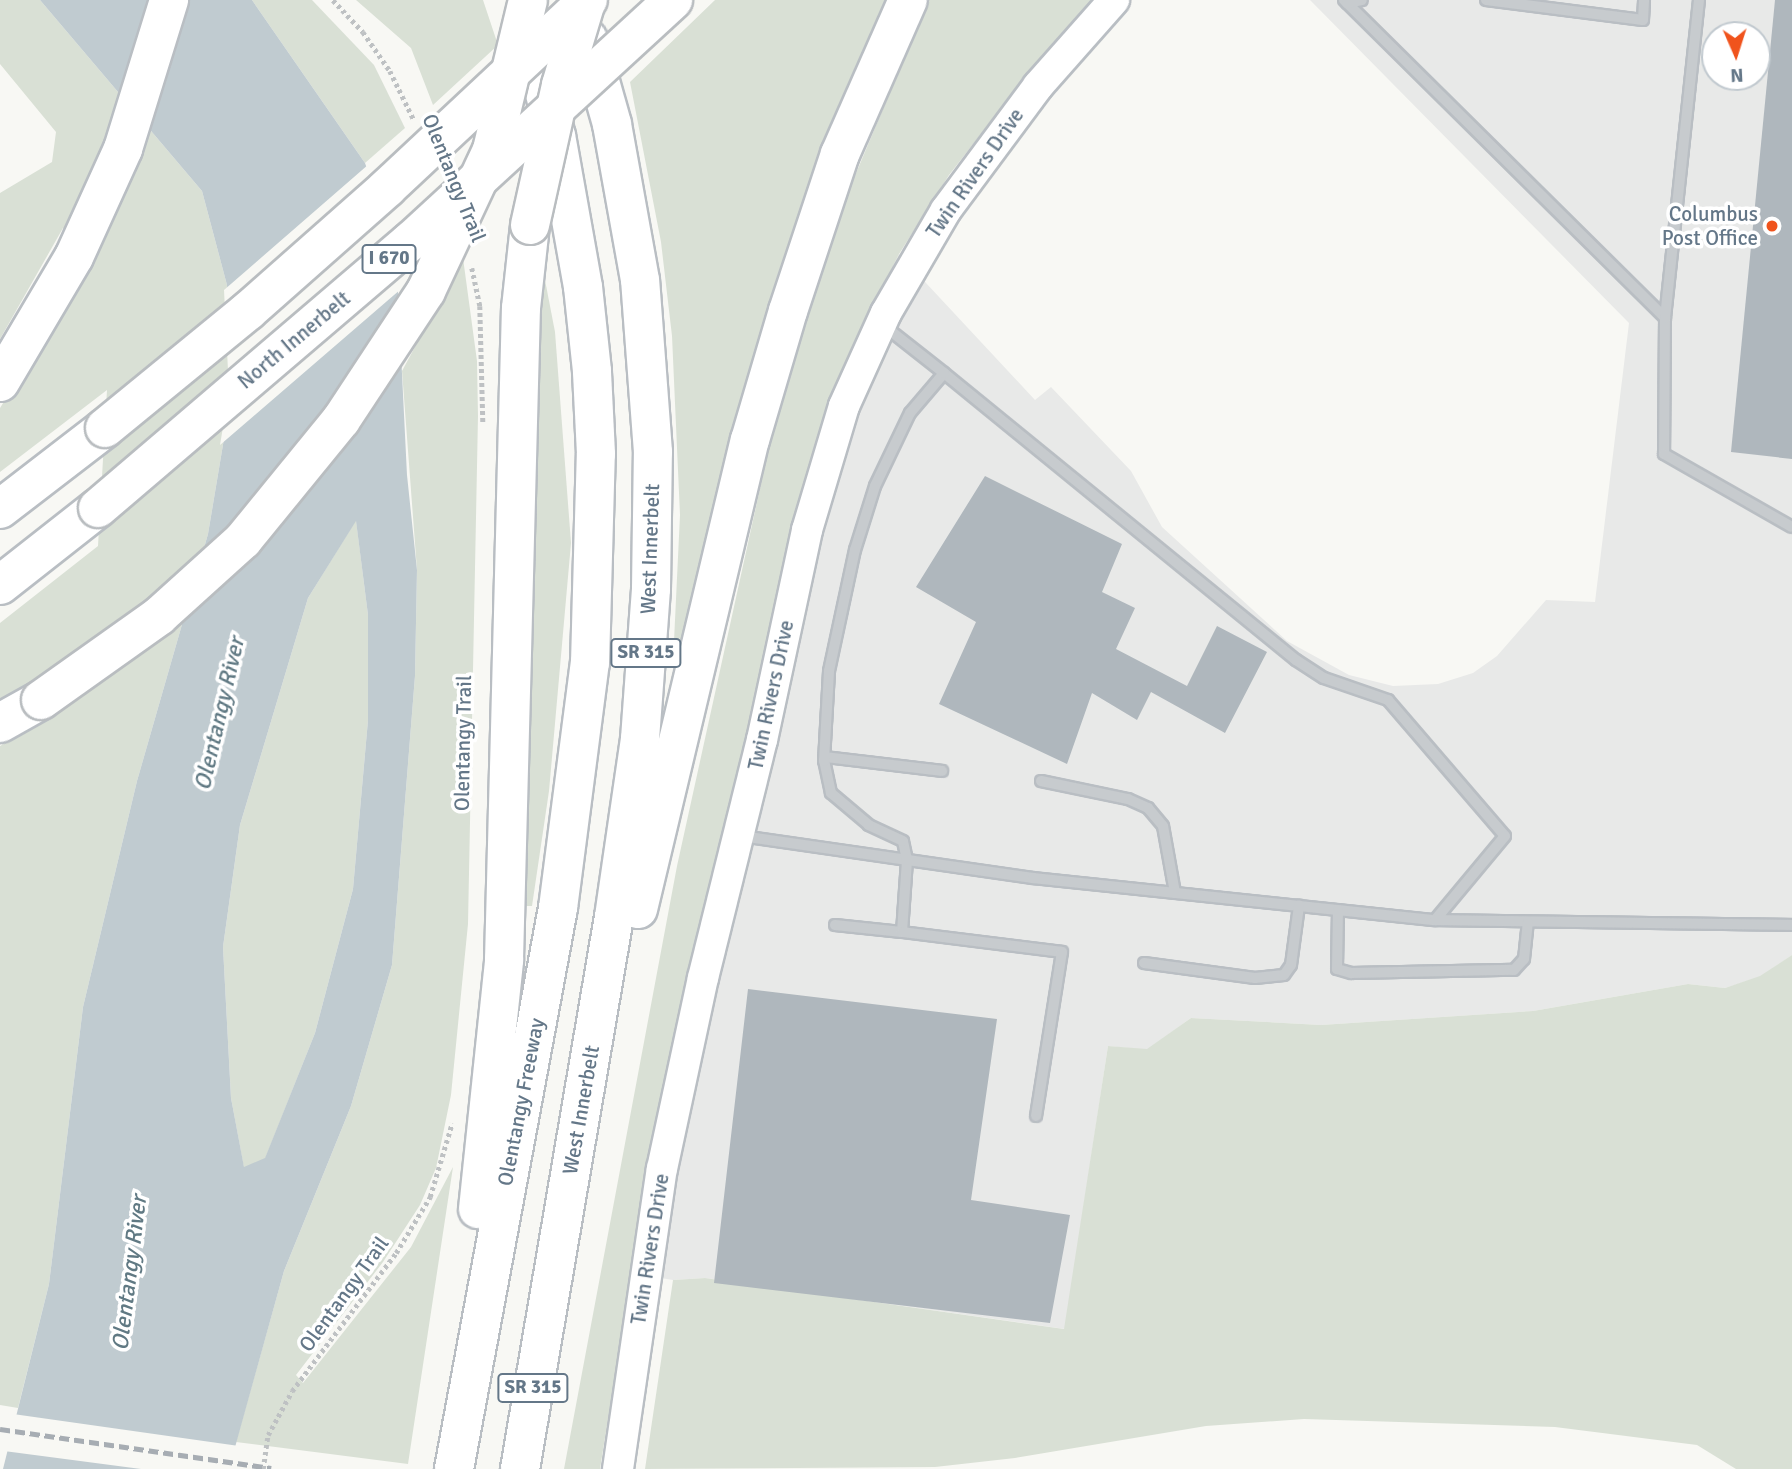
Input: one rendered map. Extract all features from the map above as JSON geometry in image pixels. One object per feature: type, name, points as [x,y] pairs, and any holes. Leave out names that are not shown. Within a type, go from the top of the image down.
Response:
[{"type":"highway","points":[[0,382],[74,257],[123,149],[169,0]]},
{"type":"highway","name":"Olentangy Freeway","points":[[454,1469],[558,908],[583,733],[594,586],[592,371],[583,287],[556,136],[519,0]]},
{"type":"highway","points":[[0,723],[41,700],[159,616],[243,540],[341,420],[426,291],[492,150],[528,0]]},
{"type":"highway","name":"West Innerbelt","points":[[547,1307],[618,890],[640,739],[651,589],[653,452],[640,280],[612,124],[577,0]]},
{"type":"highway","points":[[461,1428],[504,960],[521,308],[530,225],[561,85],[587,0]]},
{"type":"highway","name":"I 670","points":[[0,509],[105,428],[248,311],[387,188],[587,0]]},
{"type":"highway","name":"North Innerbelt","points":[[0,585],[98,508],[411,241],[673,0]]},
{"type":"highway","points":[[547,1307],[750,440],[840,155],[908,0]]},
{"type":"highway","name":"SR 315","points":[[520,1469],[547,1307]]},
{"type":"main road","name":"Twin Rivers Drive","points":[[618,1469],[662,1169],[824,467],[844,406],[881,323],[915,261],[983,157],[1114,0]]},
{"type":"lane","points":[[1346,1],[1362,0]]},
{"type":"lane","points":[[1486,0],[1643,20],[1644,0]]},
{"type":"lane","points":[[1699,0],[1665,318],[1664,454],[1792,527]]},
{"type":"lane","points":[[1346,1],[1665,318]]},
{"type":"lane","points":[[881,323],[1296,660],[1324,678],[1388,700],[1505,836],[1435,920]]},
{"type":"lane","points":[[902,932],[907,860],[903,841],[869,825],[831,793],[825,757],[829,671],[855,550],[875,486],[910,413],[944,373]]},
{"type":"lane","points":[[825,757],[942,771]]},
{"type":"lane","points":[[1041,781],[1128,799],[1148,808],[1163,826],[1175,893]]},
{"type":"lane","points":[[739,836],[1175,893],[1435,920],[1792,925]]},
{"type":"lane","points":[[1144,963],[1255,978],[1284,975],[1291,965],[1299,906]]},
{"type":"lane","points":[[1338,910],[1337,969],[1351,973],[1514,970],[1524,958],[1528,922]]},
{"type":"lane","points":[[835,925],[1062,952],[1036,1116]]},
{"type":"path","name":"Olentangy Trail","points":[[333,0],[390,71],[420,134]]},
{"type":"path","name":"Olentangy Trail","points":[[471,261],[480,306],[483,435]]},
{"type":"path","name":"Olentangy Trail","points":[[263,1469],[268,1435],[292,1391],[396,1253],[430,1197],[453,1119]]},
{"type":"shaded area","points":[[0,0],[40,0],[202,191],[227,285],[232,391],[208,534],[137,781],[83,1007],[49,1284],[18,1408],[0,1405],[0,746],[73,703],[78,652],[0,703],[0,623],[98,546],[107,390],[0,472],[0,408],[90,263],[63,228],[0,339],[0,193],[52,162],[56,132],[0,64]]},
{"type":"shaded area","points":[[252,0],[312,0],[374,65],[405,128],[365,163]]},
{"type":"shaded area","points":[[356,0],[483,0],[498,45],[433,105],[411,48]]},
{"type":"shaded area","points":[[715,0],[891,0],[814,180],[755,354],[686,643],[674,641],[680,515],[672,336],[661,242],[630,82]]},
{"type":"shaded area","points":[[929,0],[1098,0],[1022,81],[949,175],[899,254],[839,376],[787,545],[752,717],[657,1112],[600,1469],[564,1469],[677,866],[779,402],[835,223]]},
{"type":"shaded area","points":[[1310,0],[1792,0],[1792,955],[1760,977],[1725,988],[1688,984],[1533,1011],[1321,1025],[1191,1018],[1147,1050],[1108,1046],[1065,1329],[705,1278],[673,1280],[630,1273],[657,1112],[752,717],[787,545],[839,376],[899,254],[1035,400],[1051,387],[1131,471],[1162,527],[1287,641],[1349,675],[1393,686],[1438,684],[1473,673],[1497,656],[1546,600],[1595,602],[1629,323]]},
{"type":"shaded area","points":[[540,254],[555,332],[571,543],[549,791],[532,906],[521,906]]},
{"type":"shaded area","points":[[463,258],[477,361],[478,416],[468,924],[451,1095],[436,1168],[420,1205],[383,1262],[296,1375],[303,1383],[411,1247],[453,1167],[408,1464],[236,1442],[284,1271],[351,1106],[392,965],[415,676],[417,570],[402,371]]},
{"type":"shaded area","points":[[356,520],[368,615],[368,720],[353,889],[315,1033],[265,1159],[244,1168],[231,1098],[223,947],[240,825],[308,598]]},
{"type":"shaded area","points":[[1792,955],[1792,1469],[1736,1469],[1697,1445],[1555,1427],[1304,1419],[1206,1426],[1015,1458],[935,1467],[645,1469],[673,1280],[705,1278],[1064,1329],[1108,1046],[1147,1049],[1191,1018],[1321,1025],[1533,1011],[1688,984],[1725,988],[1760,976]]},
{"type":"water","name":"Olentangy River","points":[[40,0],[252,0],[365,163],[396,252],[407,475],[417,570],[415,676],[392,965],[351,1106],[284,1271],[229,1469],[3,1469],[49,1284],[83,1007],[137,781],[208,534],[232,391],[227,285],[202,191]],"holes":[[[356,521],[368,615],[368,720],[353,889],[315,1033],[265,1158],[244,1167],[231,1098],[223,947],[240,825],[308,598]]]},
{"type":"pier","points":[[369,164],[400,252],[401,289],[220,445],[229,391],[224,290]]},
{"type":"pier","points":[[13,1414],[239,1446],[233,1469],[141,1469],[4,1451]]},
{"type":"building","name":"Columbus Post Office","points":[[1775,0],[1792,0],[1792,459],[1731,452],[1766,91],[1771,91],[1771,41]]},
{"type":"building","points":[[985,476],[1122,544],[1102,592],[1135,608],[1116,649],[1187,686],[1217,626],[1267,652],[1225,733],[1151,692],[1137,720],[1092,693],[1067,764],[939,704],[976,622],[916,587]]},
{"type":"building","points":[[748,989],[997,1019],[971,1200],[1070,1215],[1050,1323],[714,1283]]},
{"type":"railway","points":[[0,1429],[271,1468]]},
{"type":"place","name":"Columbus Post Office","points":[[1772,226]]}]
